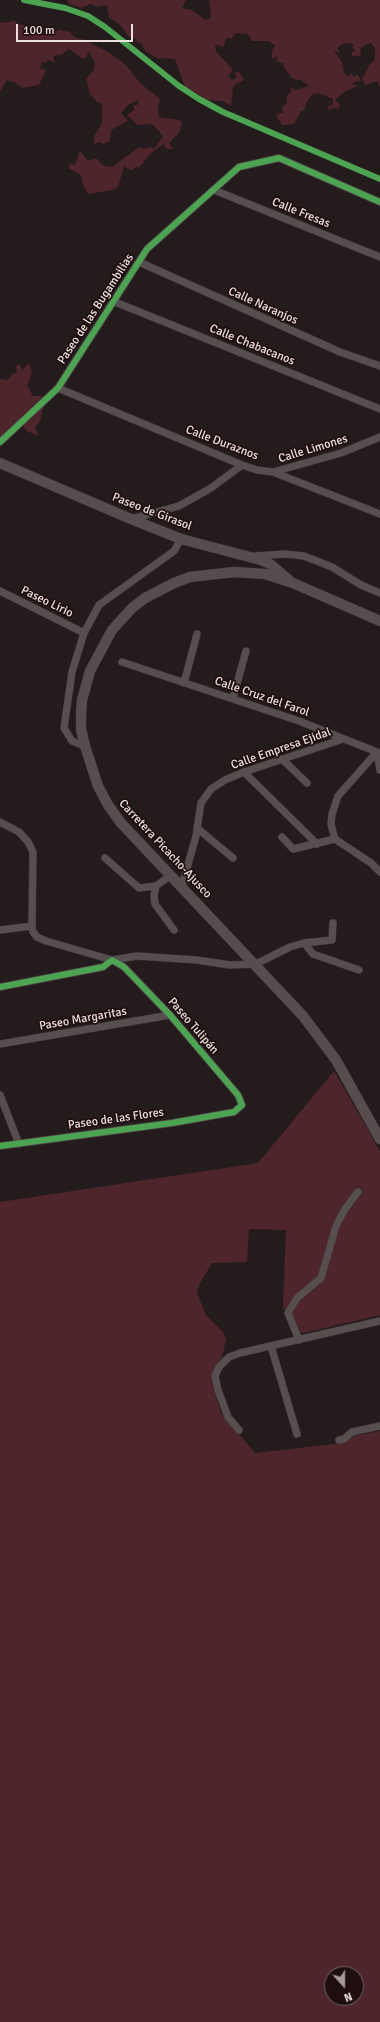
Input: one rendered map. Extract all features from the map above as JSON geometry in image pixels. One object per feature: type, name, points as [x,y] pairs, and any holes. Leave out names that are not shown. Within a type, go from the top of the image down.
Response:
[{"type":"main road","name":"Paseo de Girasol","points":[[0,463],[181,539],[250,557],[270,564],[293,583]]},
{"type":"main road","name":"Carretera Picacho-Ajusco","points":[[380,621],[293,583],[265,574],[249,572],[205,574],[174,583],[158,590],[132,608],[112,630],[90,670],[82,700],[81,714],[81,729],[84,746],[98,786],[108,805],[121,823],[304,1016],[322,1040],[353,1088],[380,1139]]},
{"type":"street","name":"Paseo de las Bugambilias","points":[[0,442],[58,388],[115,302],[147,249],[239,167],[279,158],[380,202]]},
{"type":"street","name":"Calle Fresas","points":[[214,190],[380,257]]},
{"type":"street","name":"Calle Naranjos","points":[[139,262],[340,352],[380,366]]},
{"type":"street","name":"Calle Chabacanos","points":[[115,302],[380,409]]},
{"type":"street","name":"Calle Duraznos","points":[[58,388],[242,465],[257,470],[273,472],[380,514]]},
{"type":"street","name":"Calle Limones","points":[[273,472],[341,453],[380,436]]},
{"type":"street","points":[[131,519],[179,506],[211,488],[242,465]]},
{"type":"street","points":[[84,746],[72,741],[64,728],[72,672],[84,633],[98,605],[174,550],[181,539]]},
{"type":"street","points":[[250,557],[285,554],[304,556],[332,567],[361,585],[380,593]]},
{"type":"street","name":"Paseo Lirio","points":[[0,591],[84,633]]},
{"type":"street","points":[[184,683],[197,634]]},
{"type":"street","points":[[233,698],[246,651]]},
{"type":"street","name":"Calle Cruz del Farol","points":[[122,662],[299,721],[378,753]]},
{"type":"street","name":"Calle Empresa Ejidal","points":[[182,886],[197,828],[201,803],[211,789],[225,780],[244,772],[343,739]]},
{"type":"street","points":[[378,753],[380,770]]},
{"type":"street","points":[[378,753],[338,796],[332,814],[331,824],[335,839],[371,863],[380,872]]},
{"type":"street","points":[[282,759],[307,783]]},
{"type":"street","points":[[244,772],[317,844]]},
{"type":"street","points":[[0,822],[19,832],[28,842],[33,852],[32,926],[33,932],[37,937],[46,941],[112,960],[137,956],[197,960],[230,965],[256,964],[290,947],[304,942],[332,940],[333,923]]},
{"type":"street","points":[[197,828],[233,858]]},
{"type":"street","points":[[282,837],[293,849],[335,839]]},
{"type":"street","points":[[105,858],[139,888],[156,886],[171,875]]},
{"type":"street","points":[[156,886],[154,896],[155,904],[174,930]]},
{"type":"street","points":[[0,930],[32,926]]},
{"type":"street","points":[[304,942],[313,954],[359,970]]},
{"type":"street","points":[[0,987],[103,967],[112,960]]},
{"type":"street","name":"Paseo Tulipán","points":[[112,960],[124,967],[170,1015],[238,1096],[242,1105],[234,1112]]},
{"type":"street","name":"Paseo Margaritas","points":[[0,1044],[170,1015]]},
{"type":"street","points":[[0,1095],[20,1144]]},
{"type":"street","name":"Paseo de las Flores","points":[[0,1146],[172,1123],[234,1112]]},
{"type":"street","points":[[298,1340],[288,1313],[297,1298],[321,1278],[336,1226],[345,1209],[358,1192]]},
{"type":"street","points":[[239,1430],[228,1417],[218,1390],[215,1376],[219,1367],[229,1357],[240,1353],[379,1323]]},
{"type":"street","points":[[271,1346],[296,1434]]},
{"type":"street","points":[[339,1440],[344,1439],[352,1432],[380,1426]]},
{"type":"shaded area","points":[[67,0],[186,0],[182,8],[192,10],[205,20],[209,19],[211,16],[209,0],[380,0],[380,87],[377,81],[365,85],[362,79],[370,64],[375,60],[375,48],[371,43],[360,49],[361,56],[352,56],[352,52],[356,51],[352,48],[354,44],[344,43],[337,48],[340,53],[334,51],[342,62],[343,72],[349,77],[351,73],[354,77],[357,74],[361,81],[354,82],[352,85],[359,85],[342,93],[335,100],[340,104],[339,109],[333,108],[329,111],[328,106],[333,105],[333,99],[318,93],[313,94],[307,101],[304,110],[301,111],[294,124],[282,125],[280,120],[278,121],[277,114],[283,113],[282,108],[287,102],[287,95],[291,92],[291,87],[296,90],[309,86],[301,80],[293,79],[285,69],[283,63],[276,61],[278,56],[272,59],[272,51],[275,45],[268,41],[252,41],[248,34],[236,33],[231,39],[227,37],[223,47],[215,44],[216,51],[233,70],[229,75],[230,78],[233,80],[237,77],[235,72],[239,72],[244,80],[233,86],[231,106],[222,101],[208,100],[185,87],[175,59],[157,58],[145,51],[142,44],[135,41],[136,39],[129,37],[120,25],[109,17],[107,5],[97,7],[91,4],[81,8],[69,4]]},
{"type":"shaded area","points":[[14,20],[18,24],[29,26],[30,32],[36,28],[41,35],[46,35],[60,30],[70,32],[74,37],[85,40],[110,53],[126,65],[140,83],[160,99],[158,106],[159,117],[179,120],[182,123],[179,133],[169,143],[173,149],[167,149],[163,144],[150,154],[139,168],[137,167],[131,170],[124,166],[118,187],[112,190],[88,194],[82,182],[81,175],[68,168],[70,164],[75,165],[80,151],[88,161],[96,158],[104,166],[112,167],[139,147],[144,149],[150,147],[154,149],[163,136],[152,124],[138,125],[127,115],[134,110],[134,105],[138,105],[138,100],[128,105],[121,113],[128,121],[111,130],[110,141],[103,144],[99,142],[94,144],[94,136],[102,123],[102,104],[97,102],[90,94],[86,79],[94,70],[95,62],[88,51],[87,56],[83,59],[69,49],[61,55],[53,56],[55,63],[47,59],[47,63],[42,62],[40,68],[46,70],[39,85],[22,88],[14,82],[7,80],[0,92],[0,22],[6,23]]},
{"type":"shaded area","points":[[19,363],[22,370],[29,363],[32,373],[27,386],[33,396],[43,396],[45,402],[40,421],[35,427],[38,436],[27,431],[22,425],[0,444],[0,379],[8,380],[12,374],[17,373],[16,367]]},
{"type":"shaded area","points":[[334,1071],[380,1151],[380,1315],[304,1333],[298,1332],[283,1307],[286,1230],[249,1229],[247,1262],[212,1263],[199,1285],[197,1293],[206,1315],[224,1333],[226,1340],[222,1357],[214,1368],[212,1383],[221,1413],[255,1453],[343,1443],[355,1436],[380,1431],[380,2022],[0,2022],[0,1202],[258,1163]]},
{"type":"cycle path","points":[[24,0],[65,8],[88,16],[105,27],[179,86],[199,99],[223,112],[380,179]]},
{"type":"cycle path","points":[[0,442],[58,388],[147,249],[239,167],[279,158],[380,202]]},
{"type":"cycle path","points":[[0,987],[103,967],[112,960],[124,967],[170,1015],[238,1095],[242,1105],[234,1112],[172,1123],[0,1146]]}]
